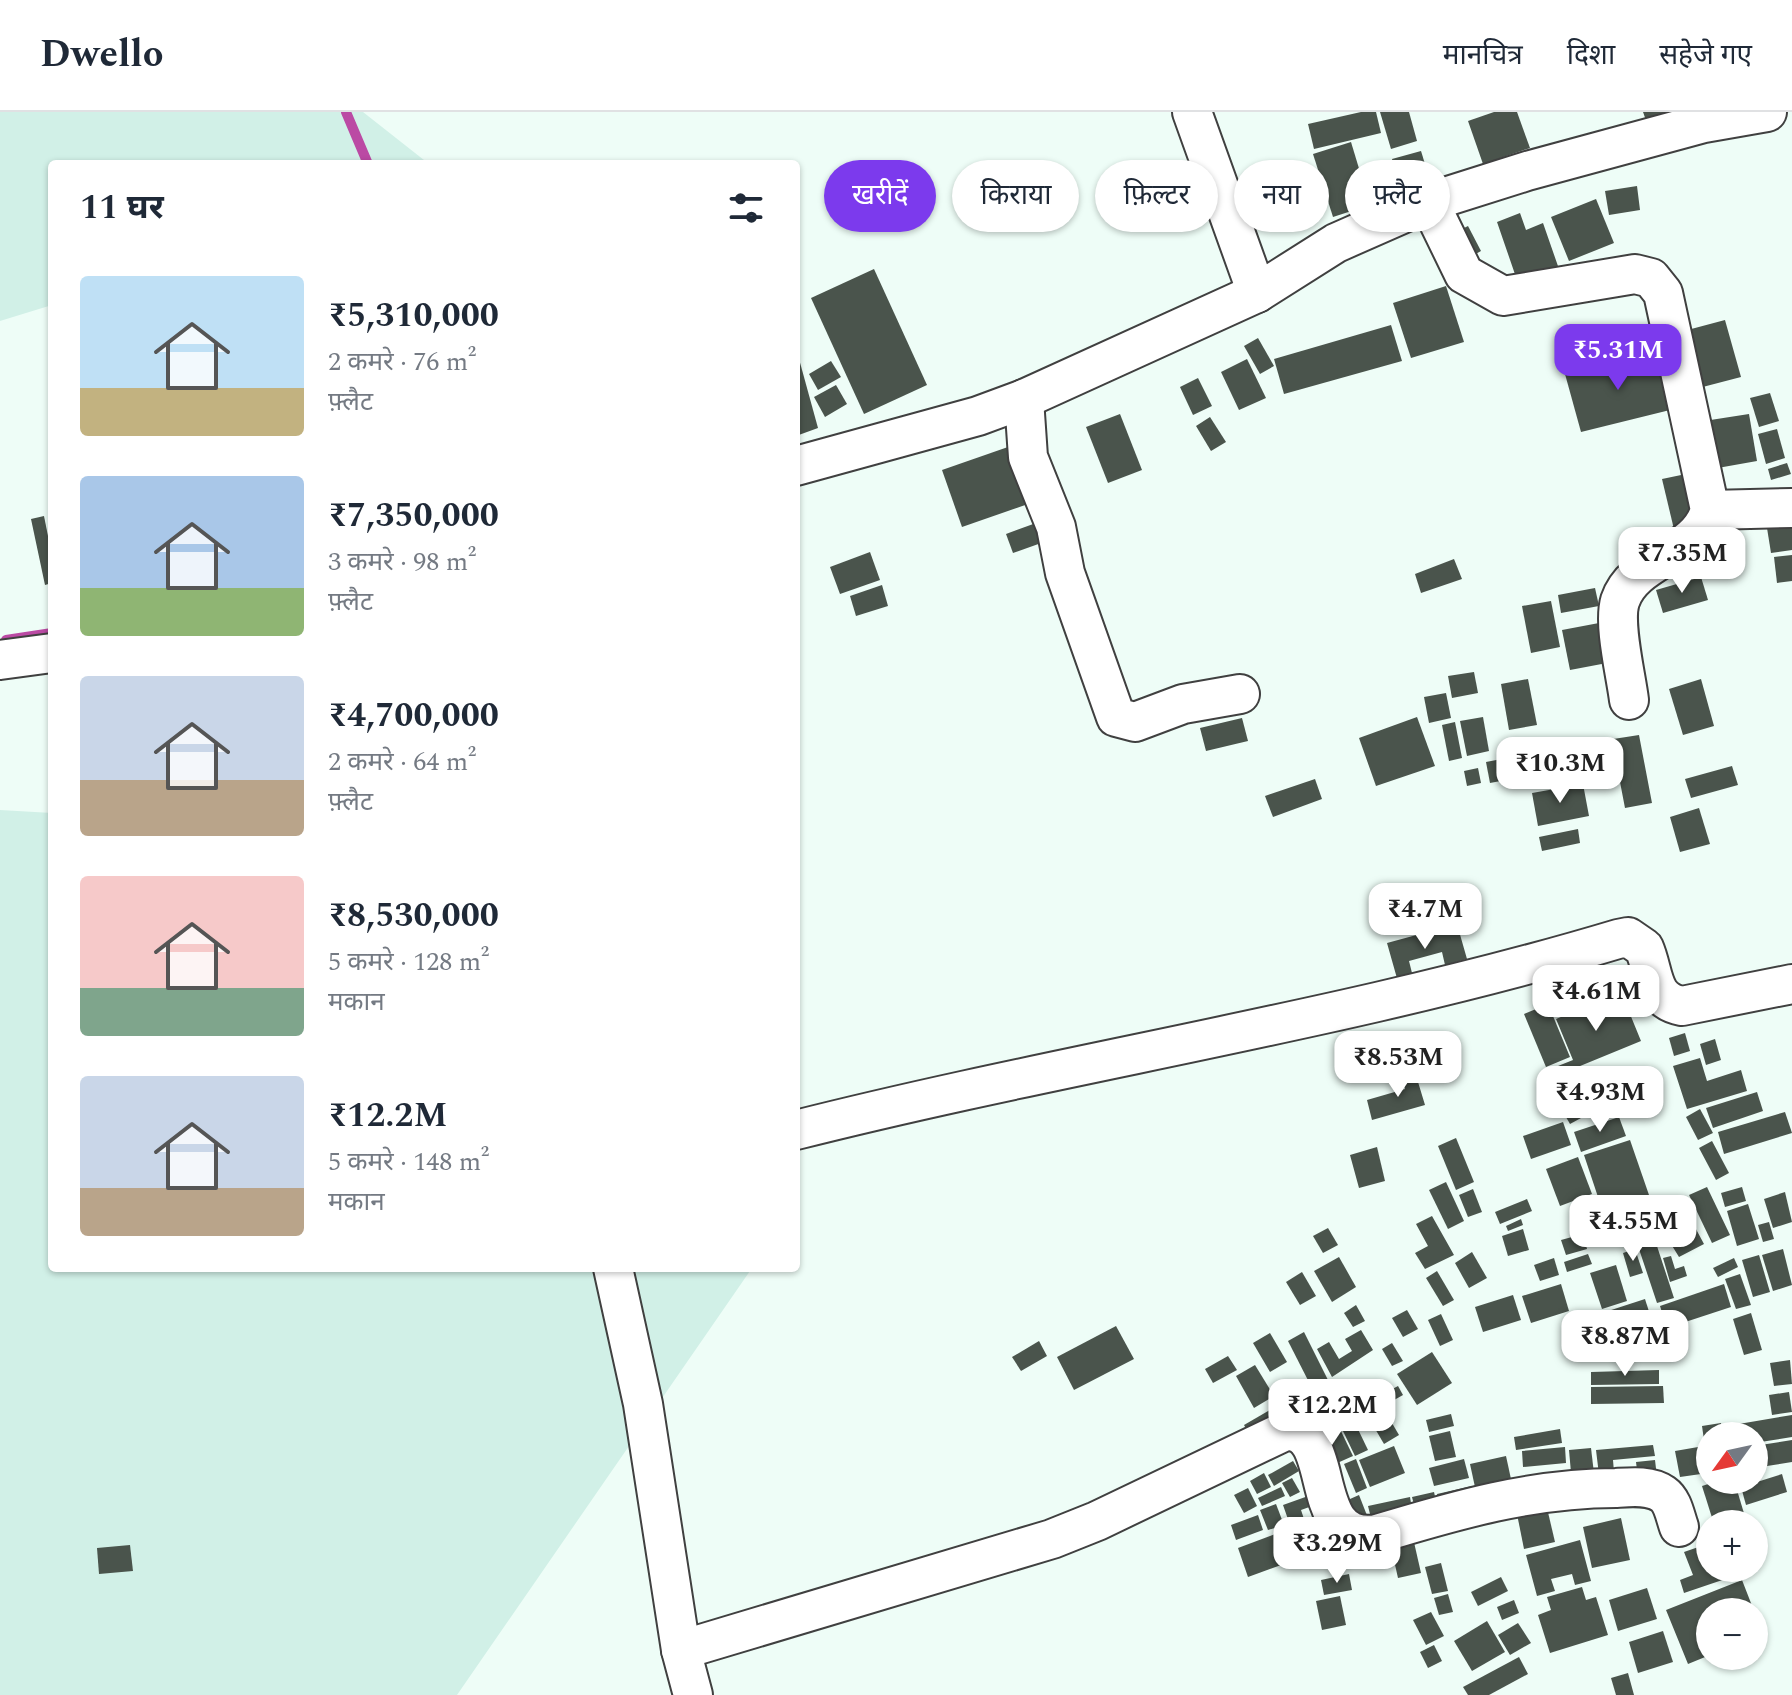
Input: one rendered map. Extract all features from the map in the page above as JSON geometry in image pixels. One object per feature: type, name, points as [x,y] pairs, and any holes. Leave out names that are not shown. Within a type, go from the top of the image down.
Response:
[{"type":"street","points":[[1192,112],[1257,293]]},
{"type":"street","points":[[1450,195],[1689,127],[1767,112]]},
{"type":"street","points":[[800,465],[978,416],[1024,399],[1257,293],[1336,243],[1361,232]]},
{"type":"street","points":[[1444,232],[1464,274],[1503,296],[1635,274],[1651,278],[1658,285],[1668,307],[1710,510],[1701,530],[1639,576],[1627,588],[1620,603],[1629,700]]},
{"type":"street","points":[[1024,399],[1028,457],[1056,527],[1065,573],[1116,717],[1135,722],[1183,704],[1240,694]]},
{"type":"street","points":[[1710,510],[1792,508]]},
{"type":"street","points":[[0,660],[48,654]]},
{"type":"street","points":[[800,1129],[921,1098],[1463,984],[1628,937],[1644,948],[1656,990],[1670,1004],[1682,1006],[1792,984]]},
{"type":"street","points":[[614,1272],[643,1404],[681,1650],[693,1695]]},
{"type":"street","points":[[681,1650],[1052,1539],[1097,1521],[1285,1431],[1293,1431],[1308,1441],[1335,1516],[1342,1527],[1356,1536],[1377,1534],[1509,1497],[1588,1488],[1658,1491],[1669,1499],[1679,1527]]},
{"type":"green space","points":[[0,112],[363,112],[424,160],[48,160],[48,306],[0,321]]},
{"type":"green space","points":[[0,810],[48,813],[48,1272],[749,1272],[457,1695],[0,1695]]},
{"type":"building","points":[[1361,112],[1376,112],[1381,133],[1314,149],[1308,124]]},
{"type":"building","points":[[1380,112],[1409,112],[1417,141],[1391,149]]},
{"type":"building","points":[[1494,112],[1517,112],[1530,148],[1483,164],[1468,121]]},
{"type":"building","points":[[1643,112],[1678,112],[1647,123]]},
{"type":"building","points":[[1351,142],[1356,160],[1345,160],[1345,213],[1333,217],[1329,204],[1329,160],[1315,160],[1313,154]]},
{"type":"building","points":[[1421,151],[1424,160],[1392,160]]},
{"type":"building","points":[[1637,186],[1640,210],[1609,215],[1605,191]]},
{"type":"building","points":[[1596,199],[1614,243],[1569,261],[1551,217]]},
{"type":"building","points":[[1520,213],[1526,230],[1543,223],[1559,269],[1518,283],[1497,222]]},
{"type":"building","points":[[1468,226],[1481,251],[1465,260],[1452,234]]},
{"type":"building","points":[[874,269],[927,385],[864,414],[811,298]]},
{"type":"building","points":[[1446,286],[1464,342],[1411,358],[1393,303]]},
{"type":"building","points":[[1725,320],[1741,377],[1695,389],[1680,332]]},
{"type":"building","points":[[1391,325],[1402,361],[1284,394],[1274,359]]},
{"type":"building","points":[[1258,338],[1274,366],[1260,374],[1244,346]]},
{"type":"building","points":[[1655,351],[1670,410],[1581,432],[1565,374]]},
{"type":"building","points":[[1247,359],[1266,398],[1239,410],[1221,372]]},
{"type":"building","points":[[831,361],[841,377],[818,390],[809,374]]},
{"type":"building","points":[[800,363],[818,428],[800,435]]},
{"type":"building","points":[[1198,378],[1212,406],[1193,415],[1180,387]]},
{"type":"building","points":[[836,385],[847,404],[825,417],[814,397]]},
{"type":"building","points":[[1770,393],[1779,421],[1759,427],[1750,398]]},
{"type":"building","points":[[1120,414],[1142,470],[1108,483],[1086,427]]},
{"type":"building","points":[[1749,414],[1757,461],[1712,469],[1704,421]]},
{"type":"building","points":[[1210,417],[1226,442],[1211,451],[1196,426]]},
{"type":"building","points":[[1777,429],[1785,458],[1766,464],[1758,434]]},
{"type":"building","points":[[1008,447],[1028,504],[962,527],[942,470]]},
{"type":"building","points":[[1787,463],[1791,474],[1771,480],[1768,469]]},
{"type":"building","points":[[1686,474],[1696,524],[1677,542],[1662,479]]},
{"type":"building","points":[[44,516],[48,536],[48,584],[45,585],[31,519]]},
{"type":"building","points":[[1036,523],[1044,542],[1013,553],[1006,534]]},
{"type":"building","points":[[1792,525],[1792,550],[1771,553],[1767,528]]},
{"type":"building","points":[[870,552],[880,580],[840,594],[830,567]]},
{"type":"building","points":[[1792,555],[1792,581],[1777,583],[1774,557]]},
{"type":"building","points":[[1454,559],[1462,579],[1421,593],[1415,574]]},
{"type":"building","points":[[1701,577],[1708,600],[1663,613],[1656,590]]},
{"type":"building","points":[[882,585],[888,606],[856,616],[850,596]]},
{"type":"building","points":[[1595,588],[1599,606],[1561,613],[1558,595]]},
{"type":"building","points":[[1551,601],[1560,647],[1531,653],[1522,606]]},
{"type":"building","points":[[1599,623],[1607,663],[1570,670],[1562,630]]},
{"type":"building","points":[[1474,672],[1478,693],[1452,698],[1448,676]]},
{"type":"building","points":[[1528,679],[1537,725],[1509,730],[1501,684]]},
{"type":"building","points":[[1701,679],[1714,726],[1683,735],[1669,689]]},
{"type":"building","points":[[1446,693],[1451,718],[1429,723],[1424,697]]},
{"type":"building","points":[[1417,717],[1435,766],[1376,786],[1359,738]]},
{"type":"building","points":[[1483,717],[1489,751],[1467,756],[1460,721]]},
{"type":"building","points":[[1242,718],[1248,741],[1206,751],[1200,728]]},
{"type":"building","points":[[1455,722],[1462,758],[1449,761],[1442,725]]},
{"type":"building","points":[[1639,735],[1652,803],[1625,808],[1616,761],[1566,770],[1562,747]]},
{"type":"building","points":[[1522,755],[1527,776],[1490,783],[1486,762]]},
{"type":"building","points":[[1732,766],[1738,785],[1691,798],[1685,779]]},
{"type":"building","points":[[1478,768],[1481,783],[1467,786],[1464,771]]},
{"type":"building","points":[[1315,779],[1322,799],[1273,817],[1265,796]]},
{"type":"building","points":[[1583,784],[1589,816],[1538,826],[1532,793]]},
{"type":"building","points":[[1699,808],[1710,844],[1680,852],[1670,817]]},
{"type":"building","points":[[1578,829],[1580,843],[1542,851],[1539,837]]},
{"type":"building","points":[[1457,924],[1467,959],[1445,965],[1442,952],[1409,961],[1413,977],[1402,996],[1387,943]]},
{"type":"building","points":[[1573,966],[1583,994],[1561,1002],[1550,974]]},
{"type":"building","points":[[1621,992],[1641,1041],[1546,1080],[1543,1072],[1573,1060],[1556,1019]]},
{"type":"building","points":[[1548,1004],[1570,1057],[1546,1067],[1524,1014]]},
{"type":"building","points":[[1685,1033],[1690,1051],[1674,1056],[1669,1038]]},
{"type":"building","points":[[1715,1039],[1721,1060],[1706,1065],[1700,1044]]},
{"type":"building","points":[[1700,1058],[1707,1081],[1741,1070],[1747,1091],[1687,1109],[1673,1066]]},
{"type":"building","points":[[1582,1068],[1593,1088],[1560,1106],[1549,1085]]},
{"type":"building","points":[[1415,1072],[1425,1105],[1372,1120],[1367,1100],[1405,1089],[1401,1076]]},
{"type":"building","points":[[1757,1092],[1763,1111],[1713,1128],[1706,1108]]},
{"type":"building","points":[[1573,1104],[1581,1118],[1570,1124],[1562,1110]]},
{"type":"building","points":[[1700,1109],[1713,1133],[1698,1140],[1686,1117]]},
{"type":"building","points":[[1785,1112],[1792,1133],[1724,1154],[1718,1132]]},
{"type":"building","points":[[1619,1117],[1626,1136],[1581,1152],[1574,1132]]},
{"type":"building","points":[[1563,1122],[1571,1145],[1531,1159],[1523,1136]]},
{"type":"building","points":[[1456,1138],[1474,1182],[1456,1190],[1438,1146]]},
{"type":"building","points":[[1630,1140],[1649,1195],[1603,1212],[1584,1155]]},
{"type":"building","points":[[1712,1141],[1729,1173],[1716,1180],[1699,1148]]},
{"type":"building","points":[[1377,1147],[1385,1181],[1359,1188],[1350,1155]]},
{"type":"building","points":[[1578,1157],[1592,1194],[1560,1206],[1546,1169]]},
{"type":"building","points":[[1446,1182],[1464,1221],[1448,1229],[1429,1190]]},
{"type":"building","points":[[1707,1187],[1730,1235],[1712,1243],[1689,1195]]},
{"type":"building","points":[[1742,1187],[1746,1201],[1725,1207],[1721,1193]]},
{"type":"building","points":[[1473,1189],[1482,1212],[1468,1217],[1459,1195]]},
{"type":"building","points":[[1785,1192],[1792,1222],[1773,1228],[1764,1199]]},
{"type":"building","points":[[1594,1197],[1604,1228],[1590,1232],[1580,1201]]},
{"type":"building","points":[[1527,1199],[1532,1211],[1500,1224],[1495,1212]]},
{"type":"building","points":[[1748,1204],[1759,1239],[1737,1246],[1727,1211]]},
{"type":"building","points":[[1683,1205],[1704,1244],[1679,1257],[1671,1244],[1682,1238],[1679,1231],[1671,1235],[1661,1216]]},
{"type":"building","points":[[1432,1216],[1454,1255],[1425,1269],[1415,1253],[1428,1246],[1416,1224]]},
{"type":"building","points":[[1521,1219],[1523,1225],[1508,1231],[1506,1226]]},
{"type":"building","points":[[1769,1222],[1774,1239],[1763,1242],[1758,1225]]},
{"type":"building","points":[[1328,1228],[1338,1245],[1323,1253],[1313,1236]]},
{"type":"building","points":[[1523,1229],[1529,1250],[1508,1256],[1502,1236]]},
{"type":"building","points":[[1583,1234],[1587,1249],[1566,1255],[1561,1240]]},
{"type":"building","points":[[1655,1240],[1674,1298],[1657,1303],[1638,1246]]},
{"type":"building","points":[[1635,1249],[1643,1273],[1630,1277],[1623,1253]]},
{"type":"building","points":[[1783,1249],[1792,1285],[1773,1291],[1762,1255]]},
{"type":"building","points":[[1472,1252],[1487,1278],[1469,1288],[1455,1263]]},
{"type":"building","points":[[1588,1254],[1592,1264],[1567,1272],[1564,1262]]},
{"type":"building","points":[[1759,1255],[1770,1292],[1753,1297],[1742,1260]]},
{"type":"building","points":[[1671,1256],[1675,1269],[1684,1266],[1687,1276],[1670,1282],[1663,1258]]},
{"type":"building","points":[[1339,1257],[1356,1287],[1332,1302],[1314,1271]]},
{"type":"building","points":[[1554,1258],[1559,1275],[1540,1281],[1534,1265]]},
{"type":"building","points":[[1734,1258],[1738,1267],[1718,1277],[1713,1268]]},
{"type":"building","points":[[1616,1265],[1627,1301],[1602,1309],[1590,1273]]},
{"type":"building","points":[[1437,1271],[1454,1300],[1443,1306],[1426,1278]]},
{"type":"building","points":[[1302,1272],[1316,1296],[1300,1305],[1286,1282]]},
{"type":"building","points":[[1740,1274],[1751,1305],[1736,1309],[1725,1279]]},
{"type":"building","points":[[1561,1284],[1569,1311],[1531,1323],[1522,1296]]},
{"type":"building","points":[[1724,1284],[1731,1307],[1667,1328],[1660,1306]]},
{"type":"building","points":[[1513,1295],[1521,1320],[1483,1332],[1475,1307]]},
{"type":"building","points":[[1645,1299],[1659,1343],[1616,1357],[1602,1313]]},
{"type":"building","points":[[1356,1305],[1365,1321],[1353,1327],[1344,1313]]},
{"type":"building","points":[[1407,1310],[1418,1329],[1403,1337],[1392,1318]]},
{"type":"building","points":[[1751,1313],[1762,1350],[1744,1355],[1733,1319]]},
{"type":"building","points":[[1441,1314],[1453,1340],[1440,1346],[1428,1320]]},
{"type":"building","points":[[1116,1326],[1134,1359],[1074,1390],[1057,1357]]},
{"type":"building","points":[[1361,1330],[1373,1350],[1332,1377],[1317,1349],[1329,1342],[1339,1359],[1352,1351],[1345,1339]]},
{"type":"building","points":[[1304,1332],[1332,1388],[1316,1396],[1288,1341]]},
{"type":"building","points":[[1270,1333],[1287,1362],[1270,1372],[1253,1343]]},
{"type":"building","points":[[1039,1341],[1047,1356],[1021,1371],[1012,1357]]},
{"type":"building","points":[[1392,1343],[1403,1361],[1392,1366],[1382,1349]]},
{"type":"building","points":[[1432,1352],[1452,1383],[1417,1405],[1397,1374]]},
{"type":"building","points":[[1228,1356],[1237,1370],[1213,1383],[1205,1369]]},
{"type":"building","points":[[1790,1360],[1792,1384],[1774,1386],[1770,1363]]},
{"type":"building","points":[[1255,1365],[1274,1396],[1254,1408],[1236,1376]]},
{"type":"building","points":[[1659,1370],[1659,1384],[1591,1385],[1591,1372]]},
{"type":"building","points":[[1398,1386],[1403,1395],[1387,1404],[1381,1395]]},
{"type":"building","points":[[1663,1386],[1664,1403],[1591,1404],[1591,1387]]},
{"type":"building","points":[[1372,1389],[1380,1403],[1363,1413],[1355,1398]]},
{"type":"building","points":[[1789,1392],[1792,1412],[1772,1415],[1769,1395]]},
{"type":"building","points":[[1382,1406],[1399,1435],[1384,1444],[1367,1415]]},
{"type":"building","points":[[1275,1407],[1284,1421],[1252,1440],[1244,1425]]},
{"type":"building","points":[[1333,1407],[1338,1419],[1315,1429],[1310,1418]]},
{"type":"building","points":[[1451,1414],[1454,1426],[1429,1432],[1426,1420]]},
{"type":"building","points":[[1792,1415],[1792,1437],[1768,1441],[1768,1422],[1751,1422]]},
{"type":"building","points":[[1355,1423],[1368,1450],[1355,1456],[1342,1429]]},
{"type":"building","points":[[1338,1425],[1353,1456],[1326,1468],[1311,1438]]},
{"type":"building","points":[[1560,1429],[1562,1443],[1516,1450],[1514,1437]]},
{"type":"building","points":[[1450,1431],[1456,1457],[1435,1461],[1429,1436]]},
{"type":"building","points":[[1792,1440],[1792,1462],[1768,1466],[1768,1444]]},
{"type":"building","points":[[1653,1445],[1655,1456],[1613,1460],[1614,1472],[1637,1470],[1636,1462],[1655,1460],[1657,1477],[1600,1483],[1596,1450]]},
{"type":"building","points":[[1394,1446],[1405,1473],[1370,1487],[1359,1460]]},
{"type":"building","points":[[1565,1447],[1566,1463],[1523,1467],[1522,1451]]},
{"type":"building","points":[[1696,1447],[1696,1475],[1680,1477],[1675,1451]]},
{"type":"building","points":[[1591,1448],[1595,1482],[1572,1484],[1569,1450]]},
{"type":"building","points":[[1506,1456],[1514,1493],[1478,1501],[1470,1464]]},
{"type":"building","points":[[1356,1459],[1367,1488],[1356,1493],[1344,1464]]},
{"type":"building","points":[[1464,1459],[1469,1478],[1434,1486],[1429,1468]]},
{"type":"building","points":[[1293,1461],[1299,1471],[1274,1486],[1268,1475]]},
{"type":"building","points":[[1264,1473],[1271,1487],[1257,1494],[1250,1481]]},
{"type":"building","points":[[1782,1474],[1787,1492],[1746,1505],[1743,1494],[1768,1494],[1768,1478]]},
{"type":"building","points":[[1292,1478],[1300,1492],[1290,1497],[1282,1483]]},
{"type":"building","points":[[1472,1486],[1475,1498],[1439,1505],[1437,1494]]},
{"type":"building","points":[[1281,1487],[1285,1496],[1262,1506],[1258,1498]]},
{"type":"building","points":[[1248,1488],[1257,1506],[1244,1513],[1234,1495]]},
{"type":"building","points":[[1434,1492],[1437,1505],[1415,1509],[1412,1497]]},
{"type":"building","points":[[1705,1494],[1738,1494],[1743,1510],[1710,1510]]},
{"type":"building","points":[[1311,1495],[1315,1505],[1301,1510],[1304,1519],[1290,1525],[1283,1505]]},
{"type":"building","points":[[1359,1495],[1368,1518],[1351,1524],[1341,1503]]},
{"type":"building","points":[[1410,1497],[1412,1509],[1371,1518],[1368,1506]]},
{"type":"building","points":[[1276,1504],[1284,1525],[1268,1530],[1260,1510]]},
{"type":"building","points":[[1547,1508],[1555,1542],[1524,1549],[1517,1514]]},
{"type":"building","points":[[1258,1515],[1263,1530],[1236,1540],[1231,1525]]},
{"type":"building","points":[[1320,1517],[1331,1547],[1248,1577],[1238,1548]]},
{"type":"building","points":[[1621,1518],[1630,1560],[1592,1568],[1583,1527]]},
{"type":"building","points":[[1411,1529],[1421,1573],[1398,1578],[1388,1534]]},
{"type":"building","points":[[1580,1540],[1591,1581],[1575,1585],[1572,1574],[1551,1579],[1555,1591],[1537,1596],[1526,1555]]},
{"type":"building","points":[[130,1545],[133,1571],[99,1574],[97,1548]]},
{"type":"building","points":[[1696,1548],[1696,1582],[1716,1582],[1684,1593],[1680,1580],[1693,1575],[1684,1552]]},
{"type":"building","points":[[1441,1563],[1448,1591],[1432,1594],[1425,1567]]},
{"type":"building","points":[[1349,1574],[1352,1590],[1324,1595],[1321,1580]]},
{"type":"building","points":[[1501,1577],[1508,1591],[1478,1606],[1471,1592]]},
{"type":"building","points":[[1743,1582],[1749,1598],[1696,1598]]},
{"type":"building","points":[[1582,1587],[1586,1600],[1596,1597],[1608,1635],[1550,1653],[1538,1615],[1551,1610],[1547,1597]]},
{"type":"building","points":[[1647,1588],[1657,1619],[1618,1631],[1609,1600]]},
{"type":"building","points":[[1448,1594],[1453,1612],[1439,1615],[1434,1598]]},
{"type":"building","points":[[1340,1596],[1346,1625],[1322,1630],[1316,1601]]},
{"type":"building","points":[[1696,1598],[1696,1661],[1688,1664],[1666,1610]]},
{"type":"building","points":[[1514,1600],[1519,1613],[1502,1620],[1497,1607]]},
{"type":"building","points":[[1431,1612],[1444,1636],[1426,1645],[1413,1620]]},
{"type":"building","points":[[1487,1621],[1505,1652],[1472,1671],[1454,1641]]},
{"type":"building","points":[[1518,1623],[1531,1643],[1510,1655],[1498,1635]]},
{"type":"building","points":[[1663,1631],[1673,1662],[1638,1673],[1629,1642]]},
{"type":"building","points":[[1434,1645],[1442,1661],[1428,1668],[1420,1652]]},
{"type":"building","points":[[1519,1657],[1528,1674],[1489,1695],[1468,1695],[1463,1687]]},
{"type":"building","points":[[1628,1673],[1634,1695],[1616,1695],[1611,1678]]},
{"type":"waterway","points":[[346,112],[366,160]]},
{"type":"waterway","points":[[6,640],[48,634]]}]
